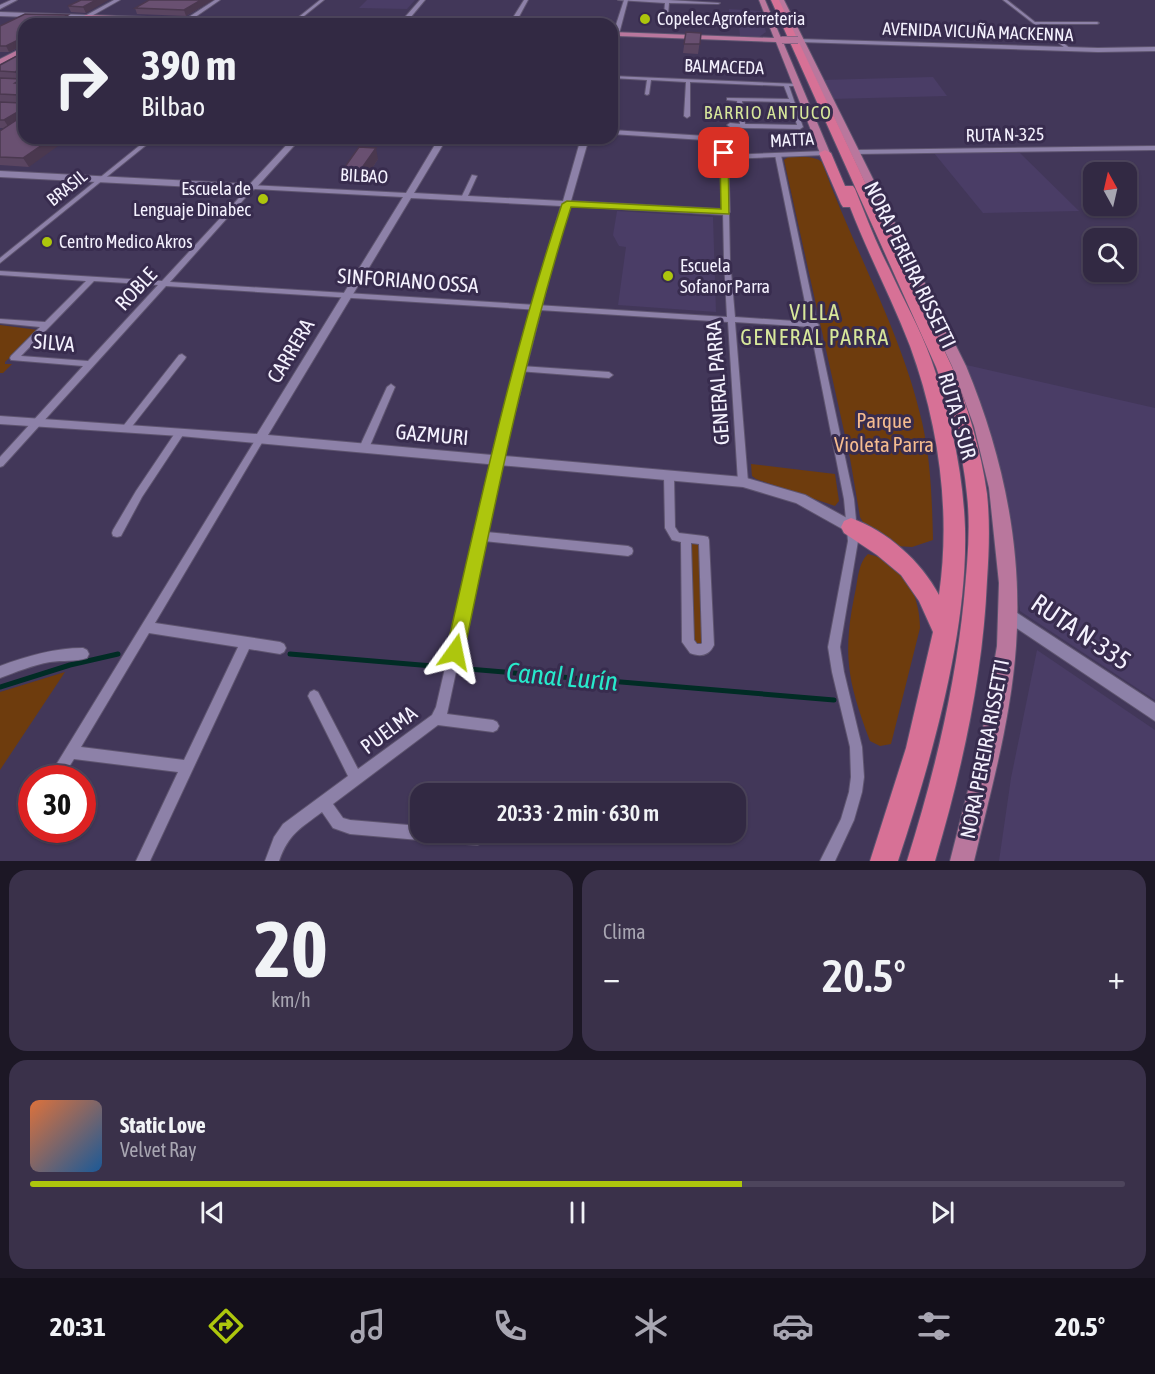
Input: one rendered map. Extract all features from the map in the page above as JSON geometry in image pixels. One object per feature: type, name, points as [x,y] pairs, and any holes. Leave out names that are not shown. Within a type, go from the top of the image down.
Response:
[{"type":"highway","name":"RUTA 5 SUR","points":[[768,0],[882,267],[903,309],[922,359],[936,406],[949,468],[954,543],[950,601],[933,696],[916,763],[884,861]]},
{"type":"highway","name":"RUTA 5 SUR","points":[[774,0],[944,367],[968,442],[978,514],[975,614],[961,710],[949,764],[921,861]]},
{"type":"highway","points":[[825,153],[848,207],[882,267]]},
{"type":"highway","points":[[851,528],[897,556],[913,572],[932,601],[944,632]]},
{"type":"main road","points":[[762,0],[825,153]]},
{"type":"main road","name":"NORA PEREIRA RISSETTI","points":[[781,0],[959,366],[979,414],[994,469],[1004,546],[1008,614],[996,710],[962,861]]},
{"type":"main road","points":[[0,14],[136,18]]},
{"type":"main road","points":[[100,18],[106,17]]},
{"type":"main road","points":[[761,39],[768,35],[773,26]]},
{"type":"main road","points":[[618,34],[761,39],[781,42],[799,40]]},
{"type":"main road","name":"AVENIDA VICUÑA MACKENNA","points":[[799,40],[1069,50],[1155,49]]},
{"type":"main road","points":[[0,54],[18,54]]},
{"type":"main road","points":[[0,62],[18,55]]},
{"type":"main road","name":"ROBLE","points":[[252,187],[291,144]]},
{"type":"main road","name":"BILBAO","points":[[0,174],[252,187]]},
{"type":"street","points":[[0,7],[15,0]]},
{"type":"street","points":[[86,17],[118,0]]},
{"type":"street","points":[[190,18],[218,0]]},
{"type":"street","points":[[300,18],[322,0]]},
{"type":"street","points":[[407,18],[423,0]]},
{"type":"street","points":[[516,18],[526,0]]},
{"type":"street","points":[[620,0],[718,3]]},
{"type":"street","points":[[618,23],[626,0]]},
{"type":"street","points":[[1005,0],[1069,50]]},
{"type":"street","points":[[666,15],[667,1]]},
{"type":"street","points":[[1035,23],[1097,23]]},
{"type":"street","name":"BALMACEDA","points":[[618,78],[797,84]]},
{"type":"street","points":[[647,94],[649,79]]},
{"type":"street","points":[[687,116],[688,81]]},
{"type":"street","points":[[730,125],[800,127],[786,84]]},
{"type":"street","points":[[729,99],[791,101]]},
{"type":"street","points":[[739,100],[743,126]]},
{"type":"street","name":"GENERAL PARRA","points":[[618,132],[720,139],[723,142],[731,319],[744,482]]},
{"type":"street","name":"BRASIL","points":[[0,261],[145,144]]},
{"type":"street","name":"CARRERA","points":[[62,765],[439,144]]},
{"type":"street","name":"PUELMA","points":[[272,861],[283,835],[436,719],[442,710],[479,536],[537,308],[583,144]]},
{"type":"street","name":"RUTA N-325","points":[[855,152],[1155,148]]},
{"type":"street","name":"MATTA","points":[[724,158],[825,153]]},
{"type":"street","points":[[778,155],[844,472],[853,541],[834,647],[857,749],[857,777],[850,813],[827,861]]},
{"type":"street","points":[[464,198],[474,176]]},
{"type":"street","name":"BILBAO","points":[[252,187],[726,212]]},
{"type":"street","name":"ROBLE","points":[[0,463],[166,284],[252,187]]},
{"type":"street","name":"SINFORIANO OSSA","points":[[0,273],[815,325]]},
{"type":"street","points":[[0,321],[47,325],[92,279]]},
{"type":"street","name":"SILVA","points":[[47,325],[14,358],[90,364]]},
{"type":"street","points":[[127,427],[182,357]]},
{"type":"street","points":[[521,369],[609,375]]},
{"type":"street","points":[[364,448],[390,387]]},
{"type":"street","name":"GAZMURI","points":[[0,420],[127,427],[744,482],[800,499],[851,528]]},
{"type":"street","points":[[117,533],[139,494],[180,432]]},
{"type":"street","points":[[669,476],[670,528],[675,537],[686,538],[704,540],[708,645],[703,650],[694,649],[688,642],[686,538]]},
{"type":"street","points":[[479,536],[628,551]]},
{"type":"street","name":"RUTA N-335","points":[[1008,614],[1155,713]]},
{"type":"street","points":[[147,627],[280,648]]},
{"type":"street","points":[[143,861],[246,643]]},
{"type":"street","points":[[0,672],[41,657],[63,653],[83,654]]},
{"type":"street","points":[[314,696],[356,779]]},
{"type":"street","points":[[436,719],[493,726]]},
{"type":"street","points":[[70,752],[188,767]]},
{"type":"street","points":[[324,802],[338,823],[350,827],[410,832]]},
{"type":"shaded area","points":[[367,0],[415,0],[407,9],[359,8]]},
{"type":"shaded area","points":[[729,9],[761,11],[766,32],[759,37],[740,36],[739,25],[729,24]]},
{"type":"shaded area","points":[[933,77],[947,96],[831,99],[821,80]]},
{"type":"shaded area","points":[[934,153],[1020,153],[1079,211],[983,213]]},
{"type":"shaded area","name":"Escuela Sofanor Parra","points":[[617,211],[713,217],[716,312],[618,305],[626,247],[619,246],[613,235]]},
{"type":"shaded area","points":[[962,364],[1155,408],[1155,700],[1020,611],[999,463],[990,431]]},
{"type":"shaded area","points":[[1037,650],[1155,730],[1155,861],[999,861],[1011,778]]},
{"type":"green space","name":"Parque Violeta Parra","points":[[788,157],[810,157],[822,162],[890,323],[913,389],[925,437],[933,540],[912,547],[896,546],[865,526],[860,517],[850,458],[784,160]]},
{"type":"green space","points":[[0,325],[38,330],[5,362],[5,364],[12,364],[3,373],[0,373]]},
{"type":"green space","points":[[751,464],[835,474],[839,501],[835,506],[756,479],[752,476]]},
{"type":"green space","points":[[687,539],[704,541],[708,644],[690,645]]},
{"type":"green space","points":[[868,554],[881,558],[900,572],[913,592],[920,628],[891,744],[880,746],[870,741],[856,700],[849,666],[848,649],[852,611],[859,570]]},
{"type":"green space","points":[[65,672],[0,770],[0,692]]},
{"type":"building","points":[[81,0],[96,0],[83,7],[68,6]]},
{"type":"building","points":[[149,0],[201,0],[184,10],[135,8]]},
{"type":"building","points":[[25,14],[68,15],[63,18],[18,18],[18,40],[6,46],[0,46],[0,26]]},
{"type":"building","points":[[686,32],[701,33],[700,44],[684,44]]},
{"type":"building","points":[[18,55],[18,70],[15,72],[0,71],[0,65]]},
{"type":"building","points":[[0,78],[18,79],[15,83],[18,83],[18,95],[0,94]]},
{"type":"building","points":[[0,102],[18,103],[18,112],[0,120]]},
{"type":"building","points":[[18,119],[18,144],[43,144],[23,158],[0,157],[0,131]]},
{"type":"building","points":[[359,147],[376,148],[359,172],[342,171]]},
{"type":"waterway","name":"Canal Lurín","points":[[0,687],[70,665],[118,654]]},
{"type":"waterway","name":"Canal Lurín","points":[[290,654],[834,700]]},
{"type":"place","name":"Copelec Agroferreteria","points":[[645,19]]},
{"type":"place","name":"Escuela de Lenguaje Dinabec","points":[[263,199]]},
{"type":"place","name":"Centro Medico Akros","points":[[47,242]]},
{"type":"place","name":"Escuela Sofanor Parra","points":[[668,276]]},
{"type":"district","name":"BARRIO ANTUCO","points":[[768,113]]},
{"type":"district","name":"VILLA GENERAL PARRA","points":[[815,324]]},
{"type":"route","points":[[455,652],[492,479],[553,246],[567,204],[726,212],[724,153]]}]
